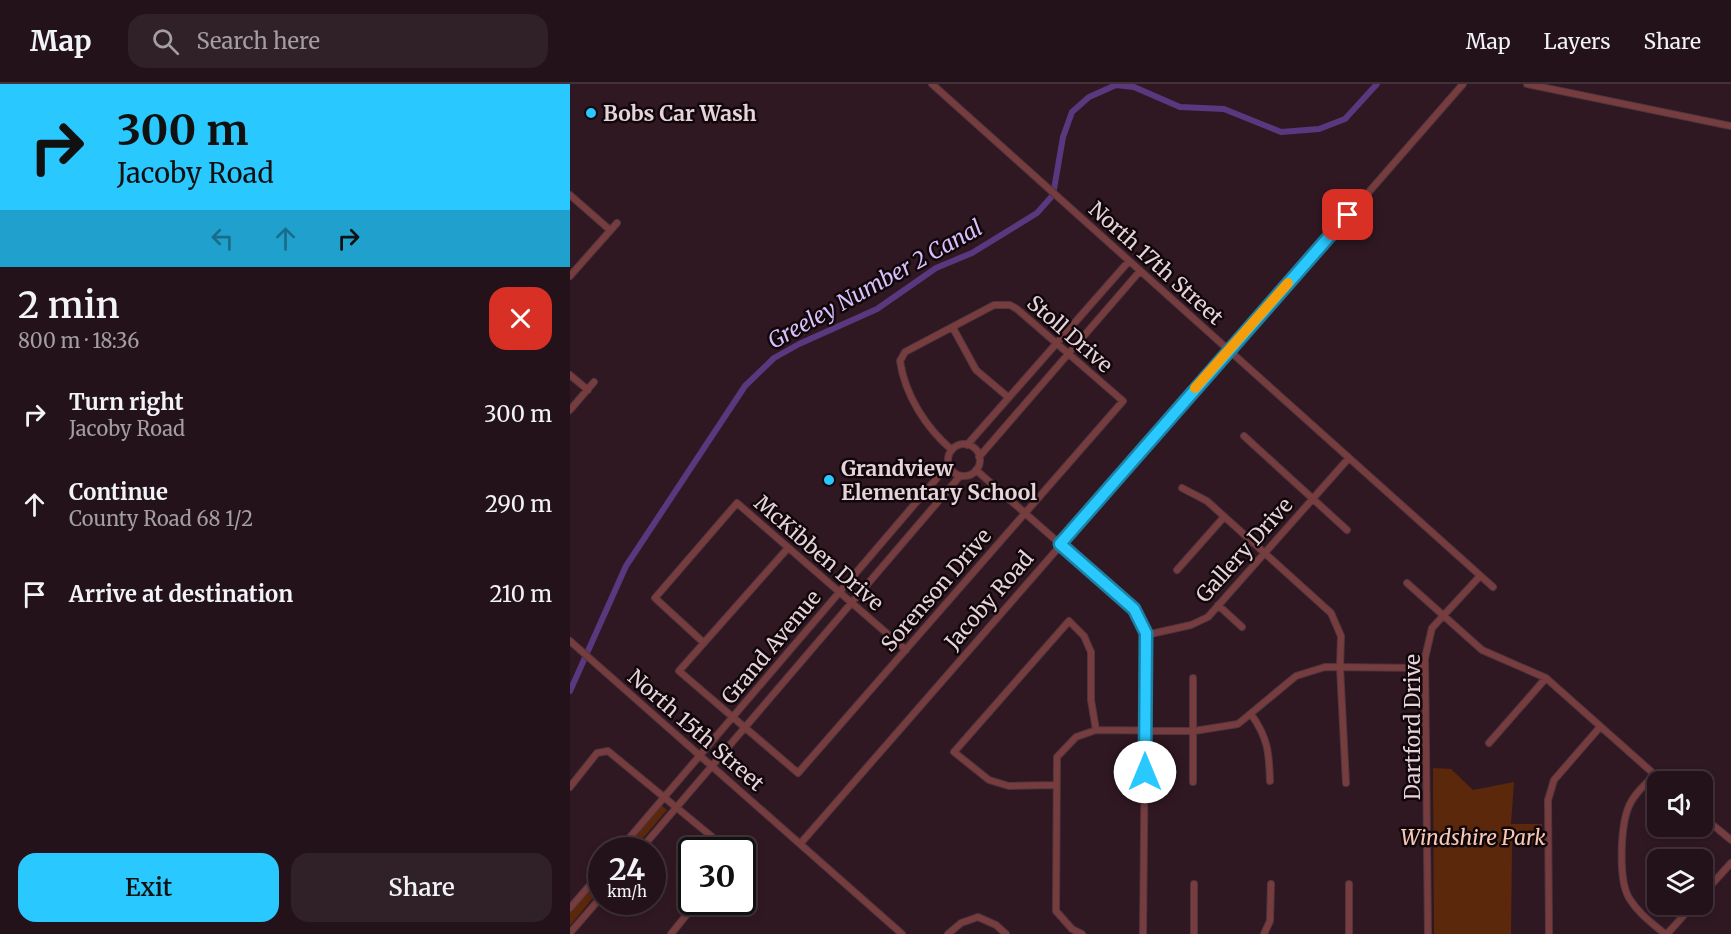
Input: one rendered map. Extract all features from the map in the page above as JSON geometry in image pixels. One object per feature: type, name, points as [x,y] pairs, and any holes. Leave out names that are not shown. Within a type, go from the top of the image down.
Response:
[{"type":"street","name":"North 17th Street","points":[[932,84],[1493,587]]},
{"type":"street","name":"Jacoby Road","points":[[800,844],[1463,84]]},
{"type":"street","points":[[1527,84],[1731,126]]},
{"type":"street","points":[[570,195],[610,230]]},
{"type":"street","points":[[570,276],[617,223]]},
{"type":"street","points":[[1129,261],[967,445],[952,450],[949,464],[952,471],[960,476],[970,475],[976,470],[979,457],[1140,271]]},
{"type":"street","name":"Stoll Drive","points":[[952,450],[924,420],[912,398],[900,361],[905,352],[994,305],[1010,305],[1123,401]]},
{"type":"street","points":[[953,328],[976,370],[1008,397]]},
{"type":"street","points":[[570,375],[588,390]]},
{"type":"street","points":[[570,410],[594,382]]},
{"type":"street","name":"Sorenson Drive","points":[[745,728],[798,773],[1123,401]]},
{"type":"street","points":[[1244,436],[1347,530]]},
{"type":"street","points":[[967,445],[979,457]]},
{"type":"street","name":"Gallery Drive","points":[[1146,635],[1191,625],[1208,617],[1348,459]]},
{"type":"street","name":"Grand Avenue","points":[[630,837],[949,464]]},
{"type":"street","points":[[976,470],[1134,609],[1146,635],[1143,934]]},
{"type":"street","name":"Grand Avenue","points":[[651,837],[960,476]]},
{"type":"street","points":[[1182,488],[1207,501],[1330,613],[1341,636],[1340,667],[1346,783]]},
{"type":"street","name":"McKibben Drive","points":[[704,642],[655,598],[737,503],[906,650]]},
{"type":"street","points":[[1176,570],[1224,516]]},
{"type":"street","points":[[745,728],[679,671],[788,548]]},
{"type":"street","name":"Dartford Drive","points":[[1428,934],[1425,668],[1432,628],[1480,576]]},
{"type":"street","points":[[1407,583],[1482,650],[1546,678],[1651,771]]},
{"type":"street","points":[[1218,605],[1242,627]]},
{"type":"street","points":[[1055,785],[1009,786],[988,780],[954,752],[1069,621],[1084,636],[1090,652],[1091,700],[1096,730]]},
{"type":"street","name":"North 15th Street","points":[[570,641],[902,934]]},
{"type":"street","points":[[1082,934],[1072,929],[1056,911],[1055,785],[1058,757],[1076,737],[1096,730],[1194,731],[1238,724],[1296,676],[1325,667],[1425,668]]},
{"type":"street","points":[[1193,678],[1193,782]]},
{"type":"street","points":[[1489,743],[1546,678]]},
{"type":"street","points":[[1251,714],[1264,733],[1269,753],[1270,781]]},
{"type":"street","points":[[1549,934],[1548,800],[1554,780],[1600,727]]},
{"type":"street","points":[[570,787],[597,753],[603,750],[609,752],[712,837]]},
{"type":"street","points":[[1647,783],[1631,802],[1623,822],[1623,873],[1628,896],[1638,910],[1666,934],[1684,915]]},
{"type":"street","points":[[1713,825],[1731,840]]},
{"type":"street","points":[[1713,883],[1731,863]]},
{"type":"street","points":[[1194,884],[1194,934]]},
{"type":"street","points":[[1264,934],[1270,921],[1271,884]]},
{"type":"street","points":[[1349,884],[1349,934]]},
{"type":"street","points":[[570,908],[588,887]]},
{"type":"street","points":[[570,933],[588,912]]},
{"type":"street","points":[[671,934],[686,915]]},
{"type":"street","points":[[948,934],[961,923],[978,918],[996,925],[1006,934]]},
{"type":"green space","name":"Windshire Park","points":[[1433,768],[1451,769],[1473,790],[1514,782],[1511,824],[1542,824],[1542,843],[1512,844],[1511,934],[1434,934]]},
{"type":"green space","points":[[660,804],[667,810],[644,837],[633,837]]},
{"type":"green space","points":[[588,891],[588,904],[570,926],[570,912]]},
{"type":"waterway","name":"Greeley Number 2 Canal","points":[[570,691],[626,566],[745,386],[774,358],[799,344],[877,309],[936,268],[972,253],[1037,213],[1053,195],[1063,137],[1072,112],[1089,97],[1116,85],[1134,87],[1180,107],[1224,109],[1281,132],[1319,129],[1345,119],[1377,84]]},
{"type":"slow traffic","points":[[1195,388],[1288,283]]},
{"type":"place","name":"Bobs Car Wash","points":[[591,113]]},
{"type":"place","name":"Grandview Elementary School","points":[[829,480]]},
{"type":"route","points":[[1145,772],[1146,633],[1134,609],[1060,544],[1348,215]]}]
